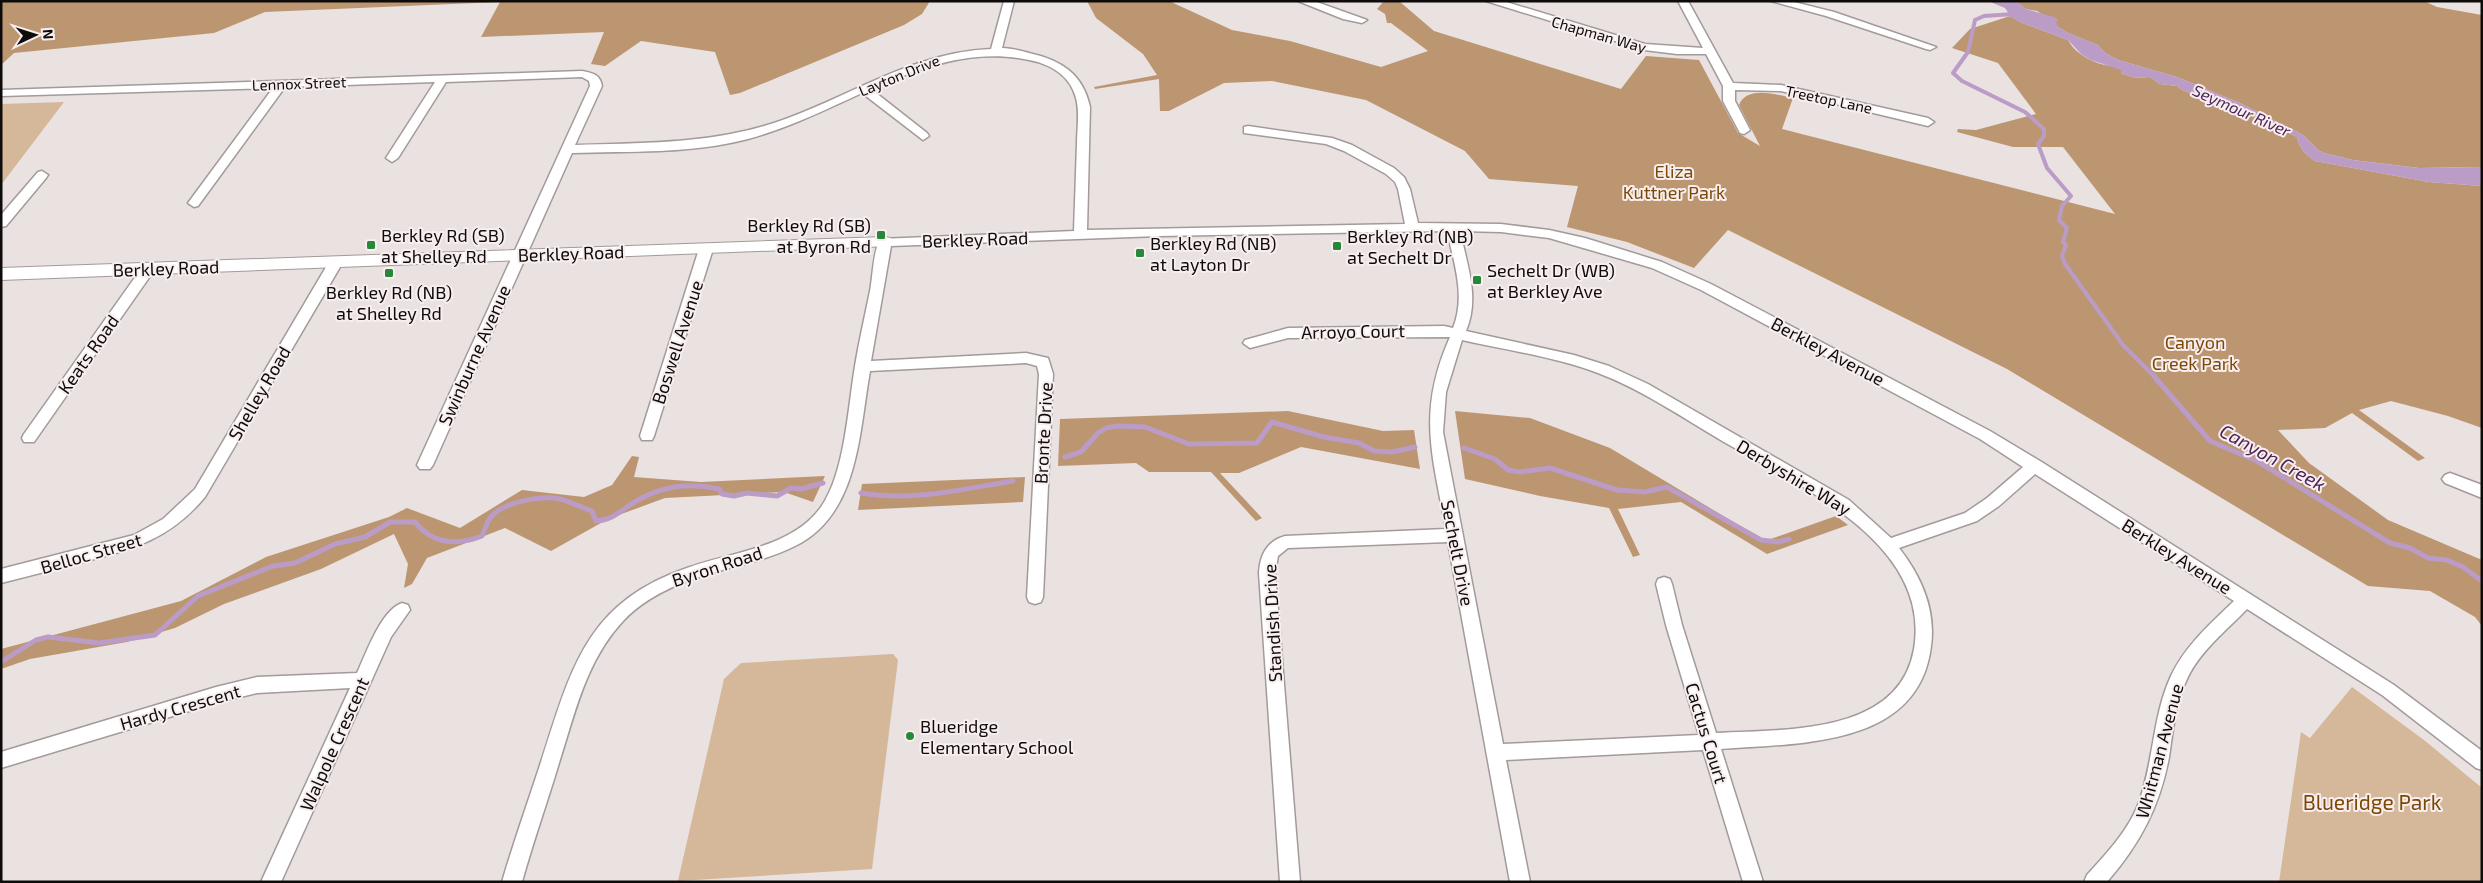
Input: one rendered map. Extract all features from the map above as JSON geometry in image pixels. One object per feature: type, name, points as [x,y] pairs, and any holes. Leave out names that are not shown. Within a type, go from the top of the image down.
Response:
[{"type":"street","points":[[996,50],[1009,1]]},
{"type":"street","points":[[1303,1],[1347,17],[1362,20]]},
{"type":"street","name":"Chapman Way","points":[[1491,1],[1644,47],[1710,52]]},
{"type":"street","points":[[1683,1],[1729,86],[1729,100],[1744,130]]},
{"type":"street","points":[[1776,1],[1830,14],[1930,47]]},
{"type":"street","name":"Layton Drive","points":[[568,148],[692,144],[736,138],[776,127],[936,59],[966,52],[996,50],[1023,53],[1050,61],[1072,76],[1080,90],[1084,107],[1080,235]]},
{"type":"street","name":"Lennox Street","points":[[1,93],[582,74],[590,76],[595,80]]},
{"type":"street","points":[[392,158],[443,78]]},
{"type":"street","name":"Swinburne Avenue","points":[[425,465],[596,86],[595,80]]},
{"type":"street","points":[[194,203],[281,84]]},
{"type":"street","name":"Treetop Lane","points":[[1729,86],[1781,88],[1928,122]]},
{"type":"street","points":[[864,89],[923,136]]},
{"type":"street","points":[[1248,130],[1328,141],[1348,148],[1390,171],[1400,180],[1404,189],[1412,227]]},
{"type":"street","points":[[1,222],[42,176]]},
{"type":"street","name":"Berkley Avenue","points":[[1080,235],[1412,227],[1501,228],[1549,234],[1613,250],[1657,265],[1706,287],[1934,407],[2035,465],[2388,690],[2482,762]]},
{"type":"street","name":"Sechelt Drive","points":[[1453,227],[1466,288],[1464,318],[1439,384],[1436,406],[1436,432],[1520,882]]},
{"type":"street","name":"Berkley Road","points":[[1,274],[1080,235]]},
{"type":"street","name":"Byron Road","points":[[512,882],[580,671],[600,634],[619,613],[658,586],[681,576],[776,548],[797,538],[817,524],[831,504],[844,475],[885,242]]},
{"type":"street","name":"Boswell Avenue","points":[[647,436],[706,248]]},
{"type":"street","name":"Shelley Road","points":[[176,519],[200,493],[336,262]]},
{"type":"street","name":"Keats Road","points":[[29,438],[148,269]]},
{"type":"street","name":"Arroyo Court","points":[[1250,342],[1288,333],[1420,330],[1458,333]]},
{"type":"street","name":"Derbyshire Way","points":[[1458,333],[1569,359],[1604,370],[1644,388],[1843,504],[1864,520],[1888,544],[1913,581],[1922,605],[1925,628],[1924,650],[1908,687],[1881,713],[1843,729],[1816,734],[1710,742],[1496,752]]},
{"type":"street","name":"Bronte Drive","points":[[862,366],[1026,358],[1043,362],[1046,374],[1035,597]]},
{"type":"street","points":[[1888,544],[1971,517],[1993,502],[2035,465]]},
{"type":"street","points":[[2450,479],[2482,492]]},
{"type":"street","name":"Belloc Street","points":[[1,576],[129,544],[148,537],[176,519]]},
{"type":"street","name":"Standish Drive","points":[[1290,882],[1268,555],[1274,547],[1285,542],[1455,535]]},
{"type":"street","name":"Cactus Court","points":[[1664,584],[1674,625],[1753,882]]},
{"type":"street","name":"Whitman Avenue","points":[[2094,882],[2122,850],[2142,820],[2157,771],[2171,698],[2178,678],[2187,661],[2246,599]]},
{"type":"street","name":"Walpole Crescent","points":[[271,882],[384,633],[402,610]]},
{"type":"street","name":"Hardy Crescent","points":[[1,760],[216,695],[257,685],[362,680]]},
{"type":"green space","points":[[1,1],[930,1],[922,14],[904,25],[740,93],[730,95],[715,52],[641,41],[605,66],[591,64],[604,32],[481,37],[500,2],[265,12],[214,33],[14,53],[1,65]]},
{"type":"green space","points":[[1087,1],[1169,1],[1232,30],[1290,41],[1381,67],[1428,51],[1391,23],[1387,23],[1385,14],[1377,9],[1384,1],[1399,1],[1434,31],[1621,89],[1646,56],[1699,60],[1738,133],[1760,146],[1739,105],[1743,99],[1755,93],[1779,95],[1793,98],[1782,129],[2115,214],[2063,147],[2013,147],[1957,132],[1958,129],[1976,130],[2036,114],[1998,63],[1952,48],[1970,29],[2010,16],[2020,22],[2068,40],[2083,56],[2104,65],[2118,67],[2121,73],[2135,78],[2150,77],[2160,84],[2177,86],[2182,90],[2243,110],[2263,119],[2297,137],[2303,151],[2315,161],[2429,182],[2482,186],[2482,428],[2448,416],[2391,401],[2359,410],[2425,458],[2418,461],[2352,413],[2325,428],[2278,430],[2309,463],[2388,520],[2482,560],[2482,626],[2475,617],[2430,591],[2368,586],[2007,369],[1728,230],[1694,268],[1627,242],[1567,227],[1578,186],[1489,179],[1465,151],[1366,100],[1272,81],[1224,83],[1169,111],[1160,111],[1159,79],[1095,89],[1094,87],[1157,75],[1143,54],[1096,18]]},
{"type":"green space","points":[[2015,1],[2424,1],[2437,7],[2482,15],[2482,167],[2419,168],[2353,160],[2324,153],[2318,150],[2303,135],[2240,103],[2177,77],[2118,60],[2105,53],[2098,45],[2068,33],[2037,11],[2026,9]]},
{"type":"green space","points":[[64,102],[1,185],[1,104]]},
{"type":"green space","points":[[1288,411],[1383,431],[1414,430],[1420,469],[1301,447],[1239,473],[1220,473],[1262,518],[1256,521],[1211,472],[1149,472],[1136,463],[1058,466],[1060,419]]},
{"type":"green space","points":[[1455,411],[1530,418],[1610,448],[1765,541],[1836,516],[1848,525],[1767,554],[1681,502],[1618,509],[1640,555],[1633,557],[1609,508],[1540,496],[1465,479]]},
{"type":"green space","points":[[632,456],[639,457],[634,477],[701,482],[825,476],[813,502],[784,492],[665,498],[608,519],[551,551],[505,528],[427,558],[412,584],[404,588],[408,564],[394,534],[321,569],[224,604],[175,628],[127,642],[30,659],[1,669],[1,649],[181,601],[266,557],[389,517],[407,508],[460,528],[522,490],[584,497],[612,485]]},
{"type":"green space","points":[[1025,477],[1023,502],[858,510],[862,484]]},
{"type":"green space","points":[[893,654],[898,660],[872,869],[678,881],[724,679],[741,663]]},
{"type":"green space","name":"Blueridge Park","points":[[2352,687],[2424,740],[2482,788],[2482,882],[2279,882],[2301,732],[2310,738]]},
{"type":"shaded area","points":[[1988,1],[2015,1],[2026,9],[2054,17],[2058,20],[2056,22],[2058,27],[2098,45],[2105,53],[2118,60],[2177,77],[2240,103],[2303,135],[2318,150],[2324,153],[2353,160],[2419,168],[2482,167],[2482,186],[2429,182],[2315,161],[2303,151],[2297,137],[2263,119],[2243,110],[2182,90],[2177,86],[2160,84],[2150,77],[2135,78],[2121,73],[2121,70],[2082,55],[2068,40],[2020,22],[2011,17],[2005,8]]},
{"type":"waterway","name":"Canyon Creek","points":[[2014,14],[1984,16],[1975,20],[1968,52],[1953,73],[1962,81],[2025,112],[2044,129],[2044,136],[2038,144],[2047,168],[2071,196],[2062,206],[2059,220],[2067,228],[2063,242],[2066,245],[2062,256],[2065,264],[2123,345],[2153,375]]},
{"type":"waterway","name":"Canyon Creek","points":[[2153,375],[2210,441],[2257,461],[2390,543],[2410,548],[2428,558],[2447,560],[2463,567],[2482,581]]},
{"type":"waterway","points":[[1065,457],[1081,452],[1098,433],[1106,428],[1117,426],[1145,427],[1189,444],[1257,443],[1272,422],[1324,437],[1359,443],[1374,451],[1392,452],[1415,447]]},
{"type":"waterway","points":[[1464,448],[1495,459],[1508,470],[1520,472],[1550,468],[1617,490],[1645,492],[1667,487],[1761,540],[1778,542],[1789,539]]},
{"type":"waterway","points":[[861,493],[899,496],[918,495],[956,491],[1013,481]]},
{"type":"waterway","points":[[1,662],[36,640],[48,637],[99,643],[155,635],[198,596],[273,566],[295,563],[335,544],[365,537],[390,522],[415,522],[429,535],[437,539],[454,542],[482,536],[487,522],[503,508],[511,504],[539,498],[565,500],[592,511],[596,521],[612,517],[643,497],[675,487],[708,487],[719,489],[722,494],[734,496],[747,493],[777,496],[791,488],[801,489],[823,483]]},
{"type":"place","name":"Berkley Rd (SB) at Byron Rd","points":[[881,235]]},
{"type":"place","name":"Berkley Rd (SB) at Shelley Rd","points":[[371,245]]},
{"type":"place","name":"Berkley Rd (NB) at Sechelt Dr","points":[[1337,246]]},
{"type":"place","name":"Berkley Rd (NB) at Layton Dr","points":[[1140,253]]},
{"type":"place","name":"Berkley Rd (NB) at Shelley Rd","points":[[389,273]]},
{"type":"place","name":"Sechelt Dr (WB) at Berkley Ave","points":[[1477,280]]},
{"type":"place","name":"Blueridge Elementary School","points":[[910,736]]},
{"type":"water label","name":"Seymour River","points":[[2242,110]]},
{"type":"park label","name":"Eliza Kuttner Park","points":[[1674,181]]},
{"type":"park label","name":"Canyon Creek Park","points":[[2195,352]]}]
